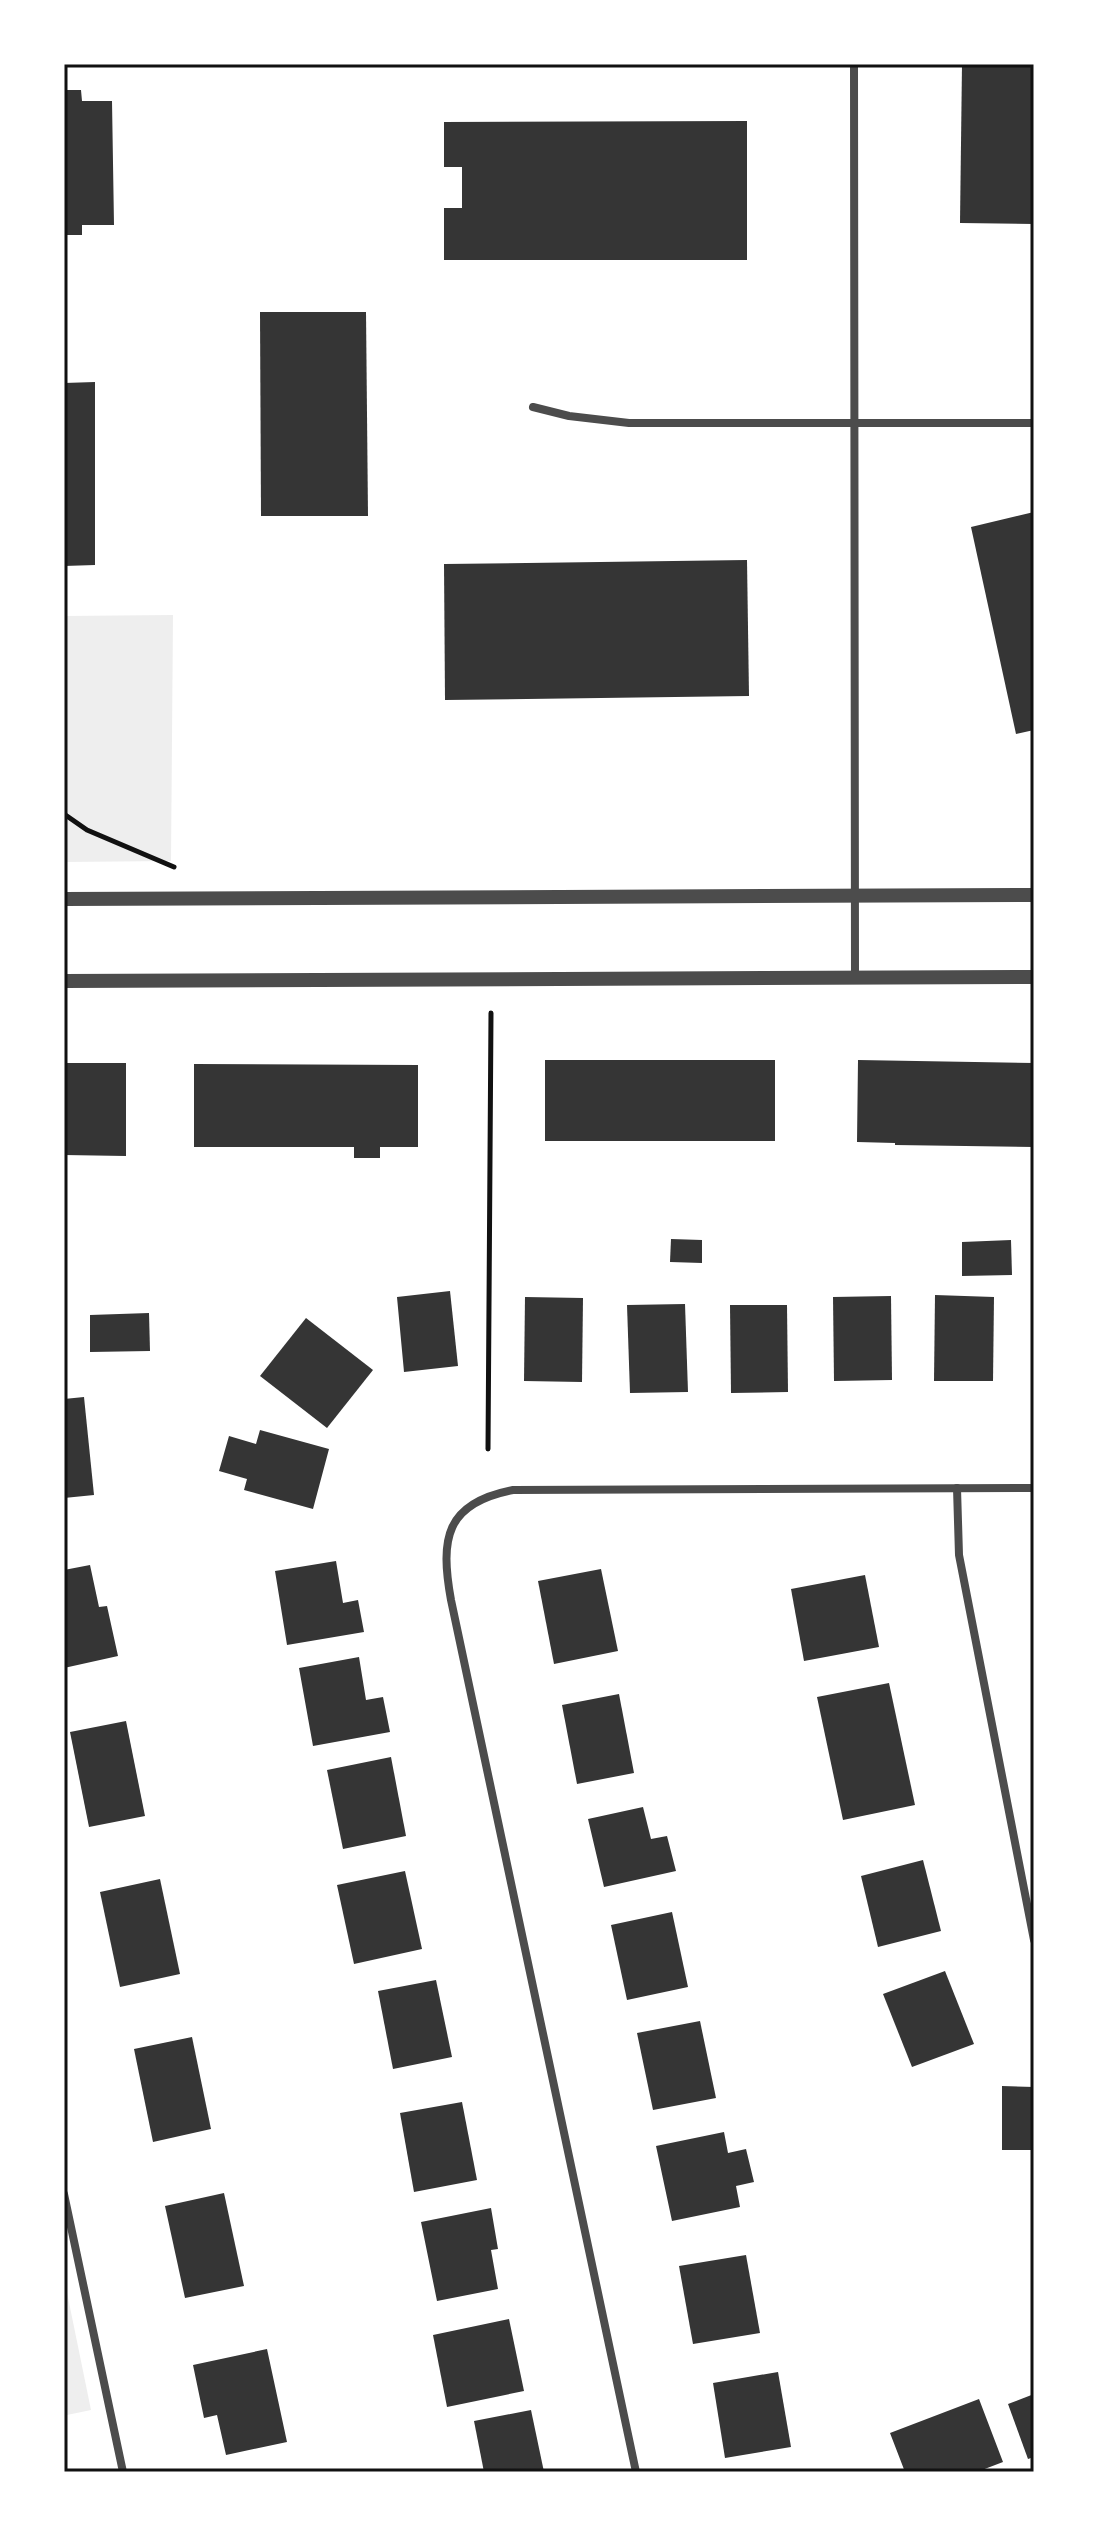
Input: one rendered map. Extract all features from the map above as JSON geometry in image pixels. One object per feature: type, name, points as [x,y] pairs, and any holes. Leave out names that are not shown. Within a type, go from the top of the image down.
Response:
[{"type":"street","points":[[854,64],[855,977]]},
{"type":"street","points":[[533,407],[616,423],[1034,423]]},
{"type":"street","points":[[64,899],[1034,895]]},
{"type":"street","points":[[64,981],[1034,977]]},
{"type":"street","points":[[957,1488],[959,1555],[1034,1940]]},
{"type":"street","points":[[636,2472],[451,1600],[445,1561],[452,1528],[467,1506],[480,1498],[513,1490],[1034,1488]]},
{"type":"street","points":[[64,2194],[123,2472]]},
{"type":"path","points":[[64,814],[87,830],[174,867]]},
{"type":"path","points":[[488,1449],[491,1013]]},
{"type":"shaded area","points":[[173,615],[171,861],[64,862],[64,616]]},
{"type":"shaded area","points":[[64,2278],[91,2410],[67,2415],[64,2402]]},
{"type":"building","points":[[962,64],[1034,64],[1034,224],[960,223]]},
{"type":"building","points":[[64,90],[81,90],[82,101],[112,101],[114,225],[82,225],[82,235],[64,235]]},
{"type":"building","points":[[747,121],[747,260],[444,260],[444,208],[462,208],[462,167],[444,167],[444,122]]},
{"type":"building","points":[[260,312],[366,312],[368,516],[261,516]]},
{"type":"building","points":[[95,382],[95,565],[64,566],[64,383]]},
{"type":"building","points":[[1034,512],[1034,730],[1016,734],[971,527]]},
{"type":"building","points":[[747,560],[749,696],[445,700],[444,564]]},
{"type":"building","points":[[545,1060],[775,1060],[775,1141],[545,1141]]},
{"type":"building","points":[[858,1060],[1034,1063],[1034,1147],[857,1142]]},
{"type":"building","points":[[64,1063],[126,1063],[126,1156],[64,1155]]},
{"type":"building","points":[[194,1064],[418,1065],[418,1147],[380,1147],[380,1158],[354,1158],[354,1147],[194,1147]]},
{"type":"building","points":[[671,1239],[702,1240],[702,1263],[670,1262]]},
{"type":"building","points":[[1011,1240],[1012,1275],[962,1276],[962,1242]]},
{"type":"building","points":[[450,1291],[458,1366],[404,1372],[397,1297]]},
{"type":"building","points":[[935,1295],[994,1297],[993,1381],[934,1381]]},
{"type":"building","points":[[891,1296],[892,1380],[834,1381],[833,1297]]},
{"type":"building","points":[[525,1297],[583,1298],[582,1382],[524,1381]]},
{"type":"building","points":[[685,1304],[688,1392],[630,1393],[627,1305]]},
{"type":"building","points":[[730,1305],[787,1305],[788,1392],[731,1393]]},
{"type":"building","points":[[149,1313],[150,1351],[90,1352],[90,1315]]},
{"type":"building","points":[[306,1318],[373,1370],[327,1428],[260,1376]]},
{"type":"building","points":[[84,1397],[94,1495],[64,1498],[64,1399]]},
{"type":"building","points":[[260,1430],[329,1449],[313,1509],[244,1490],[247,1479],[219,1471],[229,1436],[256,1444]]},
{"type":"building","points":[[336,1561],[343,1603],[358,1600],[364,1632],[287,1645],[275,1571]]},
{"type":"building","points":[[90,1565],[99,1607],[107,1606],[118,1656],[64,1668],[64,1570]]},
{"type":"building","points":[[601,1569],[618,1651],[554,1664],[538,1581]]},
{"type":"building","points":[[865,1575],[879,1647],[804,1661],[791,1589]]},
{"type":"building","points":[[359,1657],[366,1700],[383,1697],[390,1732],[313,1746],[299,1668]]},
{"type":"building","points":[[889,1683],[915,1805],[843,1820],[817,1697]]},
{"type":"building","points":[[619,1694],[634,1773],[577,1784],[562,1705]]},
{"type":"building","points":[[126,1721],[145,1816],[89,1827],[70,1732]]},
{"type":"building","points":[[391,1757],[406,1836],[343,1849],[327,1770]]},
{"type":"building","points":[[643,1807],[651,1839],[667,1836],[676,1871],[604,1887],[588,1819]]},
{"type":"building","points":[[923,1860],[941,1931],[878,1947],[861,1876]]},
{"type":"building","points":[[405,1871],[422,1949],[354,1964],[337,1885]]},
{"type":"building","points":[[160,1879],[180,1974],[120,1987],[100,1892]]},
{"type":"building","points":[[672,1912],[688,1987],[627,2000],[611,1925]]},
{"type":"building","points":[[945,1971],[974,2044],[912,2067],[883,1994]]},
{"type":"building","points":[[436,1980],[452,2057],[393,2069],[378,1991]]},
{"type":"building","points":[[700,2021],[716,2098],[653,2110],[637,2033]]},
{"type":"building","points":[[192,2037],[211,2129],[153,2142],[134,2049]]},
{"type":"building","points":[[1002,2086],[1034,2087],[1034,2162],[1031,2162],[1031,2150],[1002,2150]]},
{"type":"building","points":[[462,2102],[477,2180],[414,2192],[400,2113]]},
{"type":"building","points":[[724,2132],[728,2153],[746,2149],[754,2182],[736,2186],[740,2207],[672,2221],[656,2146]]},
{"type":"building","points":[[224,2193],[244,2286],[185,2298],[165,2206]]},
{"type":"building","points":[[491,2208],[498,2249],[491,2250],[498,2289],[437,2301],[421,2222]]},
{"type":"building","points":[[746,2255],[760,2333],[693,2344],[679,2266]]},
{"type":"building","points":[[509,2319],[524,2391],[447,2407],[433,2335]]},
{"type":"building","points":[[267,2349],[287,2442],[226,2455],[217,2415],[204,2418],[193,2365]]},
{"type":"building","points":[[778,2372],[791,2447],[725,2458],[713,2383]]},
{"type":"building","points":[[1034,2394],[1034,2457],[1028,2459],[1008,2404]]},
{"type":"building","points":[[979,2399],[1003,2462],[983,2472],[905,2472],[890,2433]]},
{"type":"building","points":[[531,2410],[544,2472],[484,2472],[474,2421]]}]
